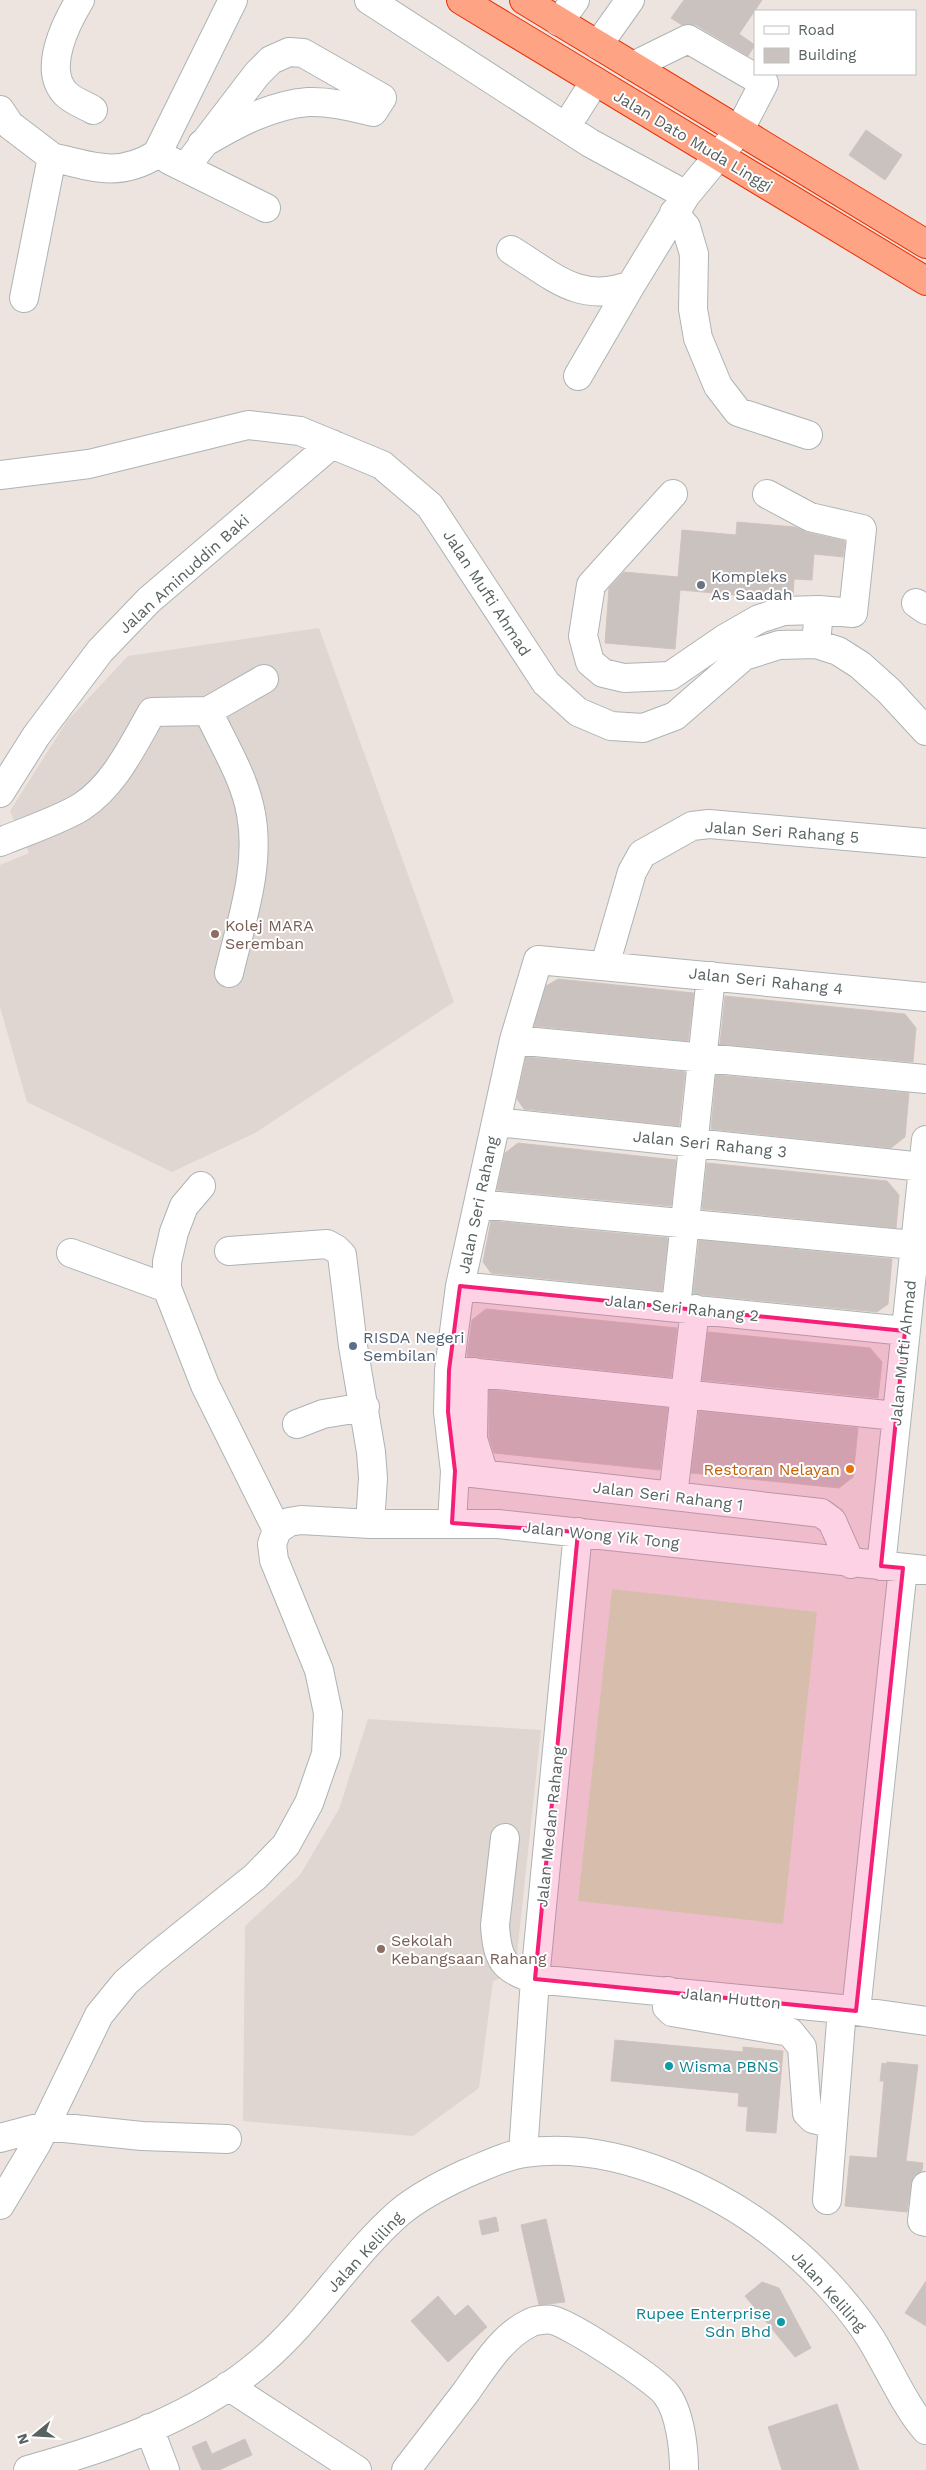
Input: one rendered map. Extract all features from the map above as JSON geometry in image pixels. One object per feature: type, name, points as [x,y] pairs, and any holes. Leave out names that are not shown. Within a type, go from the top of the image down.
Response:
[{"type":"highway","name":"Jalan Dato Muda Linggi","points":[[461,0],[926,281]]},
{"type":"highway","name":"Jalan Dato Muda Linggi","points":[[524,0],[926,244]]},
{"type":"street","points":[[80,0],[68,21],[57,53],[57,78],[66,94],[93,110]]},
{"type":"street","points":[[0,110],[10,125],[52,157],[102,169],[123,169],[142,164],[157,154],[233,0]]},
{"type":"street","points":[[369,0],[566,127],[680,204],[694,254],[693,309],[698,338],[718,386],[738,412],[808,435]]},
{"type":"street","points":[[559,22],[575,0]]},
{"type":"street","points":[[598,45],[630,0]]},
{"type":"street","points":[[578,376],[680,204],[740,131],[764,83],[688,39],[633,66]]},
{"type":"street","points":[[185,168],[202,144],[257,74],[271,60],[289,52],[303,53],[382,98],[373,112],[338,104],[309,102],[286,107],[233,126],[202,144]]},
{"type":"street","points":[[566,127],[594,81]]},
{"type":"street","points":[[157,154],[266,208]]},
{"type":"street","points":[[24,298],[52,157]]},
{"type":"street","points":[[511,250],[572,288],[591,292],[615,292],[631,285]]},
{"type":"street","name":"Jalan Mufti Ahmad","points":[[0,475],[89,464],[248,425],[300,431],[382,465],[430,506],[546,683],[578,712],[611,726],[643,728],[675,716],[744,656],[779,645],[816,644],[838,651],[860,665],[889,691],[926,731]]},
{"type":"street","name":"Jalan Aminuddin Baki","points":[[0,793],[36,736],[100,651],[149,600],[332,444]]},
{"type":"street","points":[[673,494],[591,585],[583,636],[590,662],[603,672],[624,678],[670,676],[724,639],[759,620],[784,611],[819,610],[852,613],[862,529],[810,517],[766,494]]},
{"type":"street","points":[[816,644],[819,610]]},
{"type":"street","points":[[0,842],[81,807],[102,789],[119,768],[152,712],[208,711],[264,679]]},
{"type":"street","points":[[208,711],[242,786],[251,814],[254,849],[251,876],[229,972]]},
{"type":"street","name":"Jalan Seri Rahang 5","points":[[605,965],[632,872],[642,854],[692,826],[709,824],[926,843]]},
{"type":"street","name":"Jalan Seri Rahang","points":[[452,1523],[455,1471],[448,1412],[462,1371],[460,1286],[514,1040],[538,960],[605,965]]},
{"type":"street","name":"Jalan Seri Rahang 4","points":[[605,965],[926,997]]},
{"type":"street","points":[[673,1496],[686,1394],[685,1224],[711,976]]},
{"type":"street","points":[[514,1040],[926,1079]]},
{"type":"street","name":"Jalan Seri Rahang 3","points":[[496,1122],[923,1167]]},
{"type":"street","name":"Jalan Mufti Ahmad","points":[[827,2200],[833,2124],[849,2010],[903,1568],[896,1416],[926,1140]]},
{"type":"street","points":[[0,2205],[45,2126],[99,2015],[126,1982],[255,1877],[286,1844],[309,1803],[326,1754],[328,1714],[319,1670],[274,1560],[272,1544],[277,1530],[205,1385],[167,1288],[166,1262],[174,1232],[184,1206],[201,1186]]},
{"type":"street","points":[[478,1204],[914,1245]]},
{"type":"street","points":[[228,1251],[327,1244],[342,1255],[353,1346],[365,1407],[373,1478],[370,1524]]},
{"type":"street","points":[[71,1252],[167,1288]]},
{"type":"street","name":"Jalan Seri Rahang 2","points":[[460,1286],[905,1331]]},
{"type":"street","points":[[484,1474],[473,1439],[462,1371],[896,1416]]},
{"type":"street","points":[[297,1424],[323,1414],[365,1407]]},
{"type":"street","name":"Jalan Seri Rahang 1","points":[[455,1471],[821,1514],[832,1521],[851,1564]]},
{"type":"street","name":"Jalan Wong Yik Tong","points":[[277,1530],[289,1522],[301,1520],[370,1524],[498,1524],[851,1564],[903,1568]]},
{"type":"street","name":"Jalan Medan Rahang","points":[[522,2153],[535,1979],[578,1532]]},
{"type":"street","name":"Jalan Hutton","points":[[505,1838],[495,1926],[496,1940],[504,1964],[515,1973],[535,1979],[668,1991],[926,2020]]},
{"type":"street","points":[[668,1991],[667,2006],[672,2012],[790,2032],[802,2048],[807,2114],[813,2120],[833,2124]]},
{"type":"street","points":[[0,2138],[45,2126],[142,2136],[227,2139]]},
{"type":"street","name":"Jalan Keliling","points":[[28,2470],[82,2455],[149,2428],[187,2411],[228,2386],[261,2362],[298,2326],[377,2234],[400,2212],[424,2194],[457,2178],[522,2153],[562,2150],[599,2153],[640,2163],[692,2185],[746,2216],[797,2254],[868,2334],[926,2430]]},
{"type":"street","points":[[926,2186],[922,2221],[926,2222]]},
{"type":"street","points":[[420,2465],[491,2358],[511,2336],[531,2322],[551,2319],[569,2325],[640,2373],[666,2394],[678,2421],[684,2454],[684,2470]]},
{"type":"street","points":[[228,2386],[357,2470]]},
{"type":"street","points":[[149,2428],[165,2470]]},
{"type":"highlighted area","points":[[460,1286],[905,1331],[881,1566],[903,1568],[856,2011],[535,1979],[578,1532],[452,1523],[455,1471],[448,1412],[449,1370]]},
{"type":"shaded area","name":"Kolej MARA Seremban","points":[[319,628],[454,1002],[255,1133],[172,1172],[27,1102],[0,1007],[0,865],[29,853],[10,811],[67,721],[128,656]]},
{"type":"shaded area","name":"Sekolah Kebangsaan Rahang","points":[[368,1719],[541,1730],[515,1973],[493,1981],[479,2088],[413,2136],[243,2121],[245,1926],[300,1875],[339,1809]]},
{"type":"green space","points":[[612,1589],[817,1612],[783,1924],[578,1901]]},
{"type":"building","points":[[684,0],[762,0],[739,34],[754,44],[748,56],[696,25],[682,25],[671,18]]},
{"type":"building","points":[[866,130],[902,155],[885,180],[849,155]]},
{"type":"building","name":"Kompleks As Saadah","points":[[737,522],[795,527],[806,532],[845,541],[843,557],[814,554],[812,580],[794,579],[793,595],[772,598],[680,590],[675,649],[605,643],[609,588],[624,572],[678,577],[682,530],[736,535]]},
{"type":"building","points":[[558,979],[694,993],[688,1041],[534,1026],[546,986]]},
{"type":"building","points":[[725,996],[905,1014],[916,1028],[913,1062],[720,1044]]},
{"type":"building","points":[[526,1057],[685,1072],[679,1126],[524,1109],[517,1099]]},
{"type":"building","points":[[716,1075],[909,1093],[905,1137],[891,1148],[711,1129]]},
{"type":"building","points":[[518,1143],[676,1160],[671,1206],[497,1190],[505,1153]]},
{"type":"building","points":[[707,1163],[887,1181],[899,1195],[896,1228],[702,1209]]},
{"type":"building","points":[[491,1221],[668,1238],[662,1291],[491,1273],[483,1262]]},
{"type":"building","points":[[699,1240],[892,1259],[888,1304],[877,1312],[693,1294]]},
{"type":"building","points":[[486,1309],[677,1328],[671,1377],[467,1356],[472,1320]]},
{"type":"building","points":[[708,1332],[870,1348],[882,1362],[878,1398],[702,1380]]},
{"type":"building","points":[[489,1390],[668,1408],[660,1470],[494,1453],[489,1437]]},
{"type":"building","points":[[699,1411],[858,1428],[853,1477],[839,1488],[691,1473]]},
{"type":"building","points":[[615,2040],[743,2052],[743,2047],[783,2051],[776,2133],[746,2131],[748,2107],[738,2106],[739,2093],[611,2081]]},
{"type":"building","points":[[887,2062],[918,2065],[906,2161],[923,2163],[922,2171],[914,2176],[911,2184],[907,2212],[845,2206],[850,2156],[877,2158],[884,2081],[880,2081],[882,2063],[886,2064]]},
{"type":"building","points":[[496,2217],[499,2231],[482,2235],[479,2221]]},
{"type":"building","points":[[546,2219],[565,2302],[539,2305],[521,2225]]},
{"type":"building","points":[[926,2281],[926,2326],[905,2313]]},
{"type":"building","name":"Rupee Enterprise Sdn Bhd","points":[[762,2282],[779,2288],[811,2348],[795,2357],[745,2296]]},
{"type":"building","points":[[438,2296],[455,2316],[468,2305],[487,2327],[448,2362],[411,2321]]},
{"type":"building","points":[[837,2404],[859,2470],[782,2470],[768,2427]]},
{"type":"building","points":[[245,2439],[252,2455],[219,2470],[202,2470],[192,2447],[206,2441],[212,2454]]},
{"type":"place","name":"Kompleks As Saadah","points":[[701,585]]},
{"type":"place","name":"Kolej MARA Seremban","points":[[215,934]]},
{"type":"place","name":"RISDA Negeri Sembilan","points":[[353,1346]]},
{"type":"place","name":"Restoran Nelayan","points":[[850,1469]]},
{"type":"place","name":"Sekolah Kebangsaan Rahang","points":[[381,1949]]},
{"type":"place","name":"Wisma PBNS","points":[[669,2066]]},
{"type":"place","name":"Rupee Enterprise Sdn Bhd","points":[[781,2322]]}]
